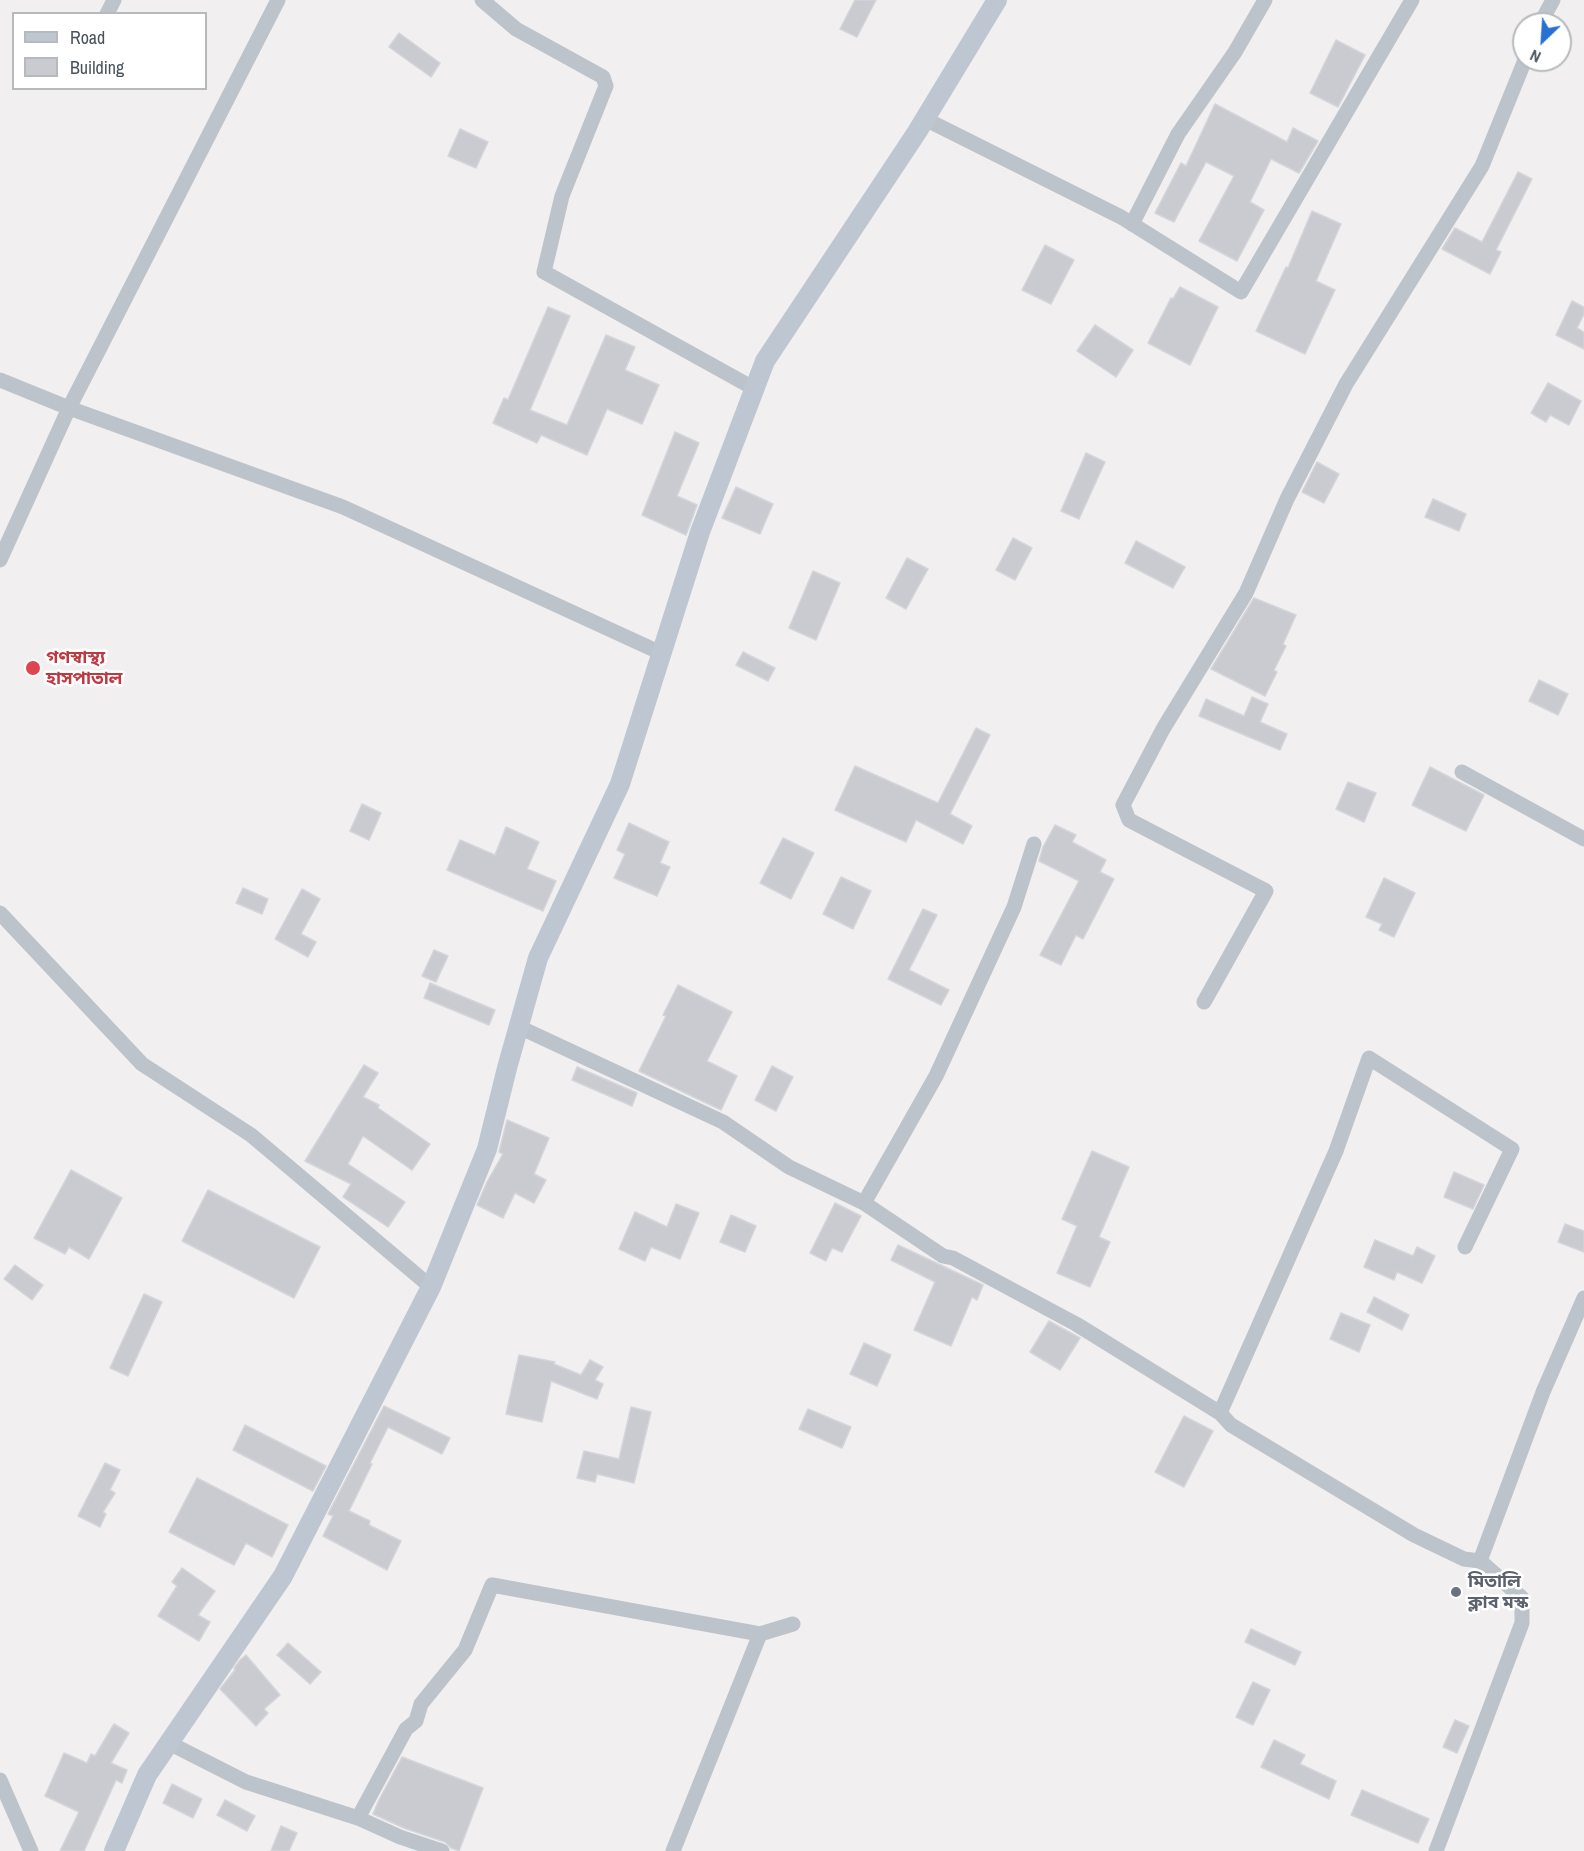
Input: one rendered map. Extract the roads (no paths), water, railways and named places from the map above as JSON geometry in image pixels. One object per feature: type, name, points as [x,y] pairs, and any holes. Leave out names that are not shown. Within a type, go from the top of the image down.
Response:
[{"type":"street","points":[[0,560],[69,408],[278,0]]},
{"type":"street","points":[[482,0],[516,29],[603,77],[606,86],[562,196],[544,272],[755,389]]},
{"type":"street","points":[[114,1851],[147,1775],[283,1576],[431,1287],[487,1149],[538,958],[620,784],[700,532],[765,361],[925,118],[997,0]]},
{"type":"street","points":[[1132,224],[1178,134],[1235,52],[1265,0]]},
{"type":"street","points":[[925,118],[1132,224],[1241,292],[1412,0]]},
{"type":"street","points":[[1204,1002],[1266,891],[1129,820],[1124,805],[1163,729],[1246,592],[1287,499],[1346,384],[1482,166],[1520,72]]},
{"type":"street","points":[[0,380],[69,408],[343,507],[661,653]]},
{"type":"street","points":[[1461,772],[1584,839]]},
{"type":"street","points":[[864,1203],[936,1076],[1014,907],[1034,844]]},
{"type":"street","points":[[0,913],[142,1064],[251,1135],[431,1287]]},
{"type":"street","points":[[519,1027],[723,1122],[789,1167],[864,1203],[943,1256],[953,1257],[1076,1324],[1220,1413],[1231,1425],[1414,1535],[1464,1558],[1480,1561],[1522,1598],[1522,1623],[1436,1851]]},
{"type":"street","points":[[1220,1413],[1336,1151],[1369,1058],[1512,1149],[1465,1247]]},
{"type":"street","points":[[1480,1561],[1543,1392],[1584,1298]]},
{"type":"street","points":[[358,1818],[406,1729],[416,1721],[421,1704],[465,1650],[492,1586],[760,1634],[793,1624]]},
{"type":"street","points":[[673,1851],[760,1634]]},
{"type":"street","points":[[169,1743],[246,1782],[358,1818],[400,1837],[442,1851]]},
{"type":"street","points":[[0,1780],[31,1851]]},
{"type":"place","name":"গণস্বাস্থ্য হাসপাতাল","points":[[33,668]]},
{"type":"place","name":"মিতালি ক্লাব মস্ক","points":[[1456,1592]]}]
